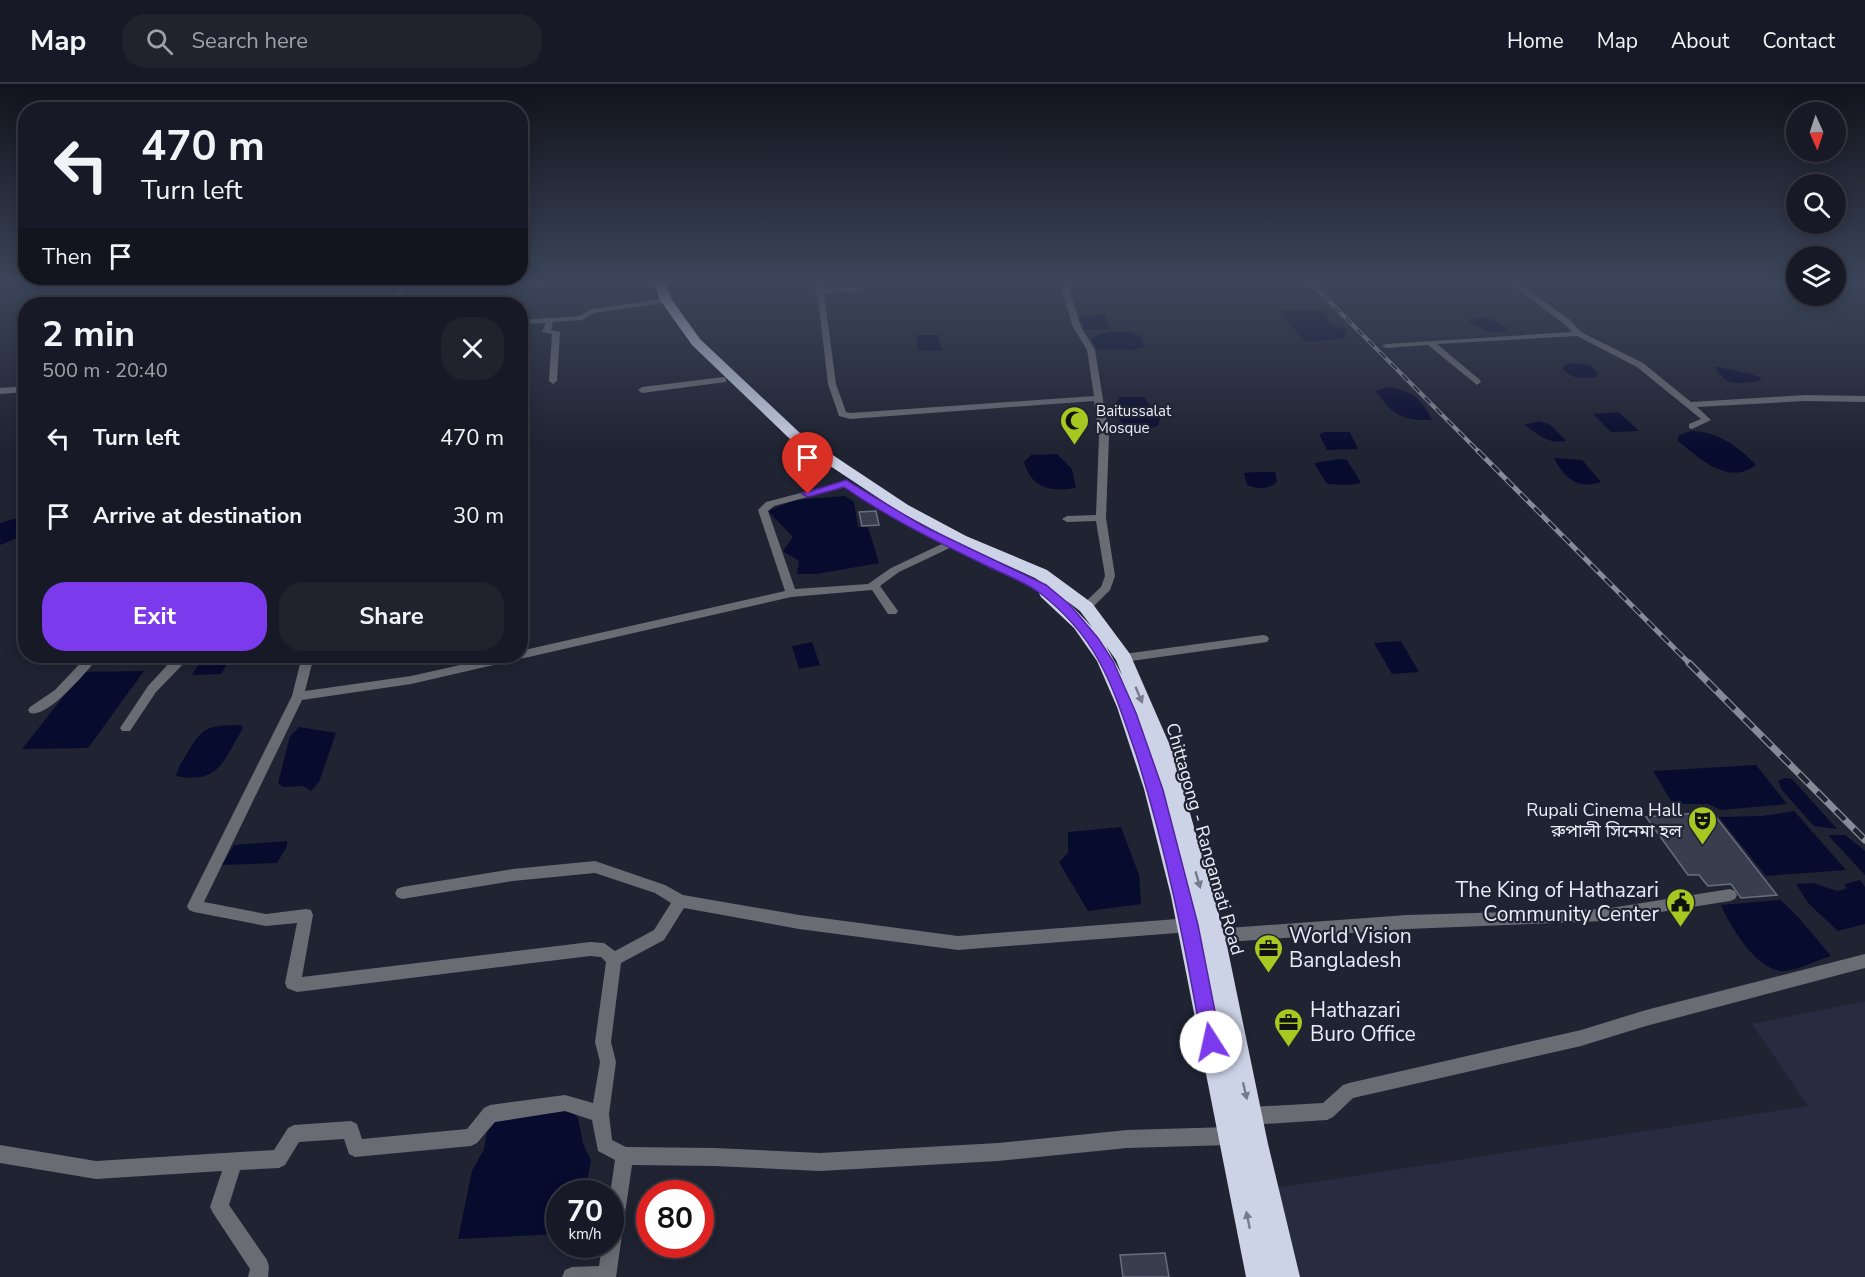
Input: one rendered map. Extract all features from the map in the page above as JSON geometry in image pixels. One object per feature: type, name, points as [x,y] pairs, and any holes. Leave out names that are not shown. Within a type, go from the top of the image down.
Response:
[{"type":"highway","name":"Chittagong - Rangamati Road","points":[[684,340],[780,435],[846,484],[878,506],[1042,588],[1076,619],[1106,661],[1129,713],[1155,790],[1190,925],[1230,1136],[1260,1277]]},
{"type":"highway","name":"Chittagong - Rangamati Road","points":[[694,340],[731,378],[796,437],[903,508],[961,539],[1041,574],[1086,607],[1124,658],[1162,750],[1214,936],[1255,1144],[1286,1277]]},
{"type":"street","points":[[553,381],[556,340]]},
{"type":"street","points":[[828,340],[832,384],[842,414],[850,416],[1097,398]]},
{"type":"street","points":[[1085,340],[1091,350],[1104,437],[1101,518],[1110,576],[1106,588],[1086,607]]},
{"type":"street","points":[[1386,346],[1468,340]]},
{"type":"street","points":[[1591,340],[1640,365],[1707,420],[1692,426]]},
{"type":"street","points":[[1430,342],[1477,382]]},
{"type":"street","points":[[642,390],[723,380]]},
{"type":"street","points":[[0,391],[18,390]]},
{"type":"street","points":[[1689,405],[1805,398],[1865,399]]},
{"type":"street","points":[[792,593],[763,510],[770,504],[846,484]]},
{"type":"street","points":[[1067,519],[1101,518]]},
{"type":"street","points":[[528,653],[792,593],[875,586],[894,570],[950,544]]},
{"type":"street","points":[[875,586],[892,611]]},
{"type":"street","points":[[1124,658],[1263,639]]},
{"type":"street","points":[[34,710],[59,693],[87,663]]},
{"type":"street","points":[[126,728],[148,692],[176,663]]},
{"type":"street","points":[[306,663],[298,696],[194,906],[266,920],[306,915],[293,983],[297,985],[590,949],[604,950],[614,958]]},
{"type":"street","points":[[298,696],[411,680],[485,663]]},
{"type":"street","points":[[402,893],[513,875],[595,867],[660,889],[680,901],[799,922],[958,942],[1190,925]]},
{"type":"street","points":[[1214,936],[1407,922],[1604,915],[1730,895]]},
{"type":"street","points":[[614,958],[659,935],[680,901]]},
{"type":"street","points":[[614,958],[603,1042],[608,1062],[600,1114],[603,1145],[624,1156],[819,1162],[998,1152],[1127,1139],[1230,1136]]},
{"type":"street","points":[[1251,1116],[1327,1111],[1349,1091],[1581,1038],[1646,1018],[1865,961]]},
{"type":"street","points":[[0,1154],[96,1170],[279,1159],[294,1134],[351,1130],[355,1148],[471,1137],[490,1114],[565,1104],[600,1114]]},
{"type":"street","points":[[572,1277],[607,1275],[624,1156]]},
{"type":"street","points":[[234,1162],[219,1207],[260,1267],[258,1277]]},
{"type":"shaded area","points":[[1865,1001],[1865,1277],[1300,1277],[1276,1188],[1808,1106],[1752,1024]]},
{"type":"water","points":[[917,340],[939,340],[942,351],[918,350]]},
{"type":"water","points":[[1092,340],[1141,340],[1144,347],[1134,350],[1097,349]]},
{"type":"water","points":[[1304,340],[1329,340],[1306,342]]},
{"type":"water","points":[[1567,364],[1590,365],[1598,373],[1596,377],[1577,377],[1565,372],[1562,368]]},
{"type":"water","points":[[1715,366],[1761,378],[1760,381],[1728,381],[1723,378]]},
{"type":"water","points":[[1388,387],[1410,393],[1420,401],[1432,420],[1406,418],[1393,411],[1376,391]]},
{"type":"water","points":[[1119,397],[1144,397],[1160,419],[1158,426],[1132,432],[1118,417]]},
{"type":"water","points":[[1618,412],[1639,431],[1611,432],[1593,414]]},
{"type":"water","points":[[1539,421],[1551,425],[1566,441],[1549,440],[1524,425]]},
{"type":"water","points":[[1691,431],[1710,434],[1726,441],[1756,465],[1735,473],[1715,468],[1678,441],[1679,435]]},
{"type":"water","points":[[1350,432],[1358,449],[1327,450],[1319,434]]},
{"type":"water","points":[[1057,454],[1072,469],[1076,488],[1044,487],[1032,478],[1024,462],[1031,455]]},
{"type":"water","points":[[1554,458],[1582,460],[1601,482],[1585,484],[1573,480],[1562,471]]},
{"type":"water","points":[[1347,460],[1361,483],[1327,484],[1314,463]]},
{"type":"water","points":[[1275,472],[1277,481],[1264,488],[1247,485],[1244,473]]},
{"type":"water","points":[[845,496],[854,502],[858,527],[868,527],[879,563],[817,574],[797,574],[799,561],[783,551],[793,537],[768,511],[795,500]]},
{"type":"water","points":[[18,518],[18,538],[0,545],[0,523]]},
{"type":"water","points":[[1401,641],[1419,672],[1392,674],[1374,643]]},
{"type":"water","points":[[812,642],[820,665],[799,669],[792,646]]},
{"type":"water","points":[[199,663],[228,663],[221,674],[192,675]]},
{"type":"water","points":[[144,671],[88,748],[22,749],[83,672]]},
{"type":"water","points":[[240,725],[243,728],[231,750],[212,773],[191,778],[176,776],[189,750],[204,731],[215,727]]},
{"type":"water","points":[[299,727],[336,733],[319,782],[311,791],[303,786],[283,787],[278,783],[290,736]]},
{"type":"water","points":[[1756,765],[1787,804],[1721,810],[1708,804],[1673,804],[1653,771]]},
{"type":"water","points":[[1785,778],[1792,779],[1837,829],[1814,826],[1782,790],[1778,781]]},
{"type":"water","points":[[1794,811],[1846,870],[1766,876],[1719,817],[1762,816]]},
{"type":"water","points":[[1121,827],[1139,875],[1141,904],[1088,911],[1059,862],[1068,853],[1068,832]]},
{"type":"water","points":[[1828,835],[1845,835],[1865,851],[1865,875]]},
{"type":"water","points":[[287,841],[287,846],[277,863],[222,865],[234,845]]},
{"type":"water","points":[[1860,880],[1865,887],[1865,924],[1838,931],[1808,903],[1796,884],[1813,883],[1837,891],[1846,889],[1845,884]]},
{"type":"water","points":[[1781,900],[1831,956],[1786,971],[1765,965],[1746,947],[1721,905]]},
{"type":"water","points":[[571,1111],[578,1118],[583,1144],[591,1160],[587,1180],[546,1180],[546,1235],[458,1239],[472,1171],[484,1149],[488,1126],[503,1116]]},
{"type":"building","points":[[876,511],[879,525],[862,526],[859,512]]},
{"type":"building","name":"Rupali Cinema Hall রুপালী সিনেমা হল","points":[[1712,812],[1777,895],[1741,898],[1731,884],[1708,886],[1699,875],[1688,875],[1646,817]]},
{"type":"building","points":[[1165,1253],[1169,1277],[1123,1277],[1120,1255]]},
{"type":"railway","points":[[1367,340],[1479,452]]},
{"type":"railway","points":[[1478,451],[1691,665]]},
{"type":"railway","points":[[1689,663],[1865,840]]},
{"type":"place","name":"Baitussalat Mosque","points":[[1075,446]]},
{"type":"place","name":"Rupali Cinema Hall রুপালী সিনেমা হল","points":[[1703,846]]},
{"type":"place","name":"The King of Hathazari Community Center","points":[[1680,928]]},
{"type":"place","name":"World Vision Bangladesh","points":[[1268,974]]},
{"type":"place","name":"Hathazari Buro Office","points":[[1289,1048]]},
{"type":"route","points":[[808,494],[846,484],[878,506],[919,528],[1042,588],[1064,606],[1093,641],[1106,661],[1129,713],[1155,790],[1190,925],[1211,1042]]}]
